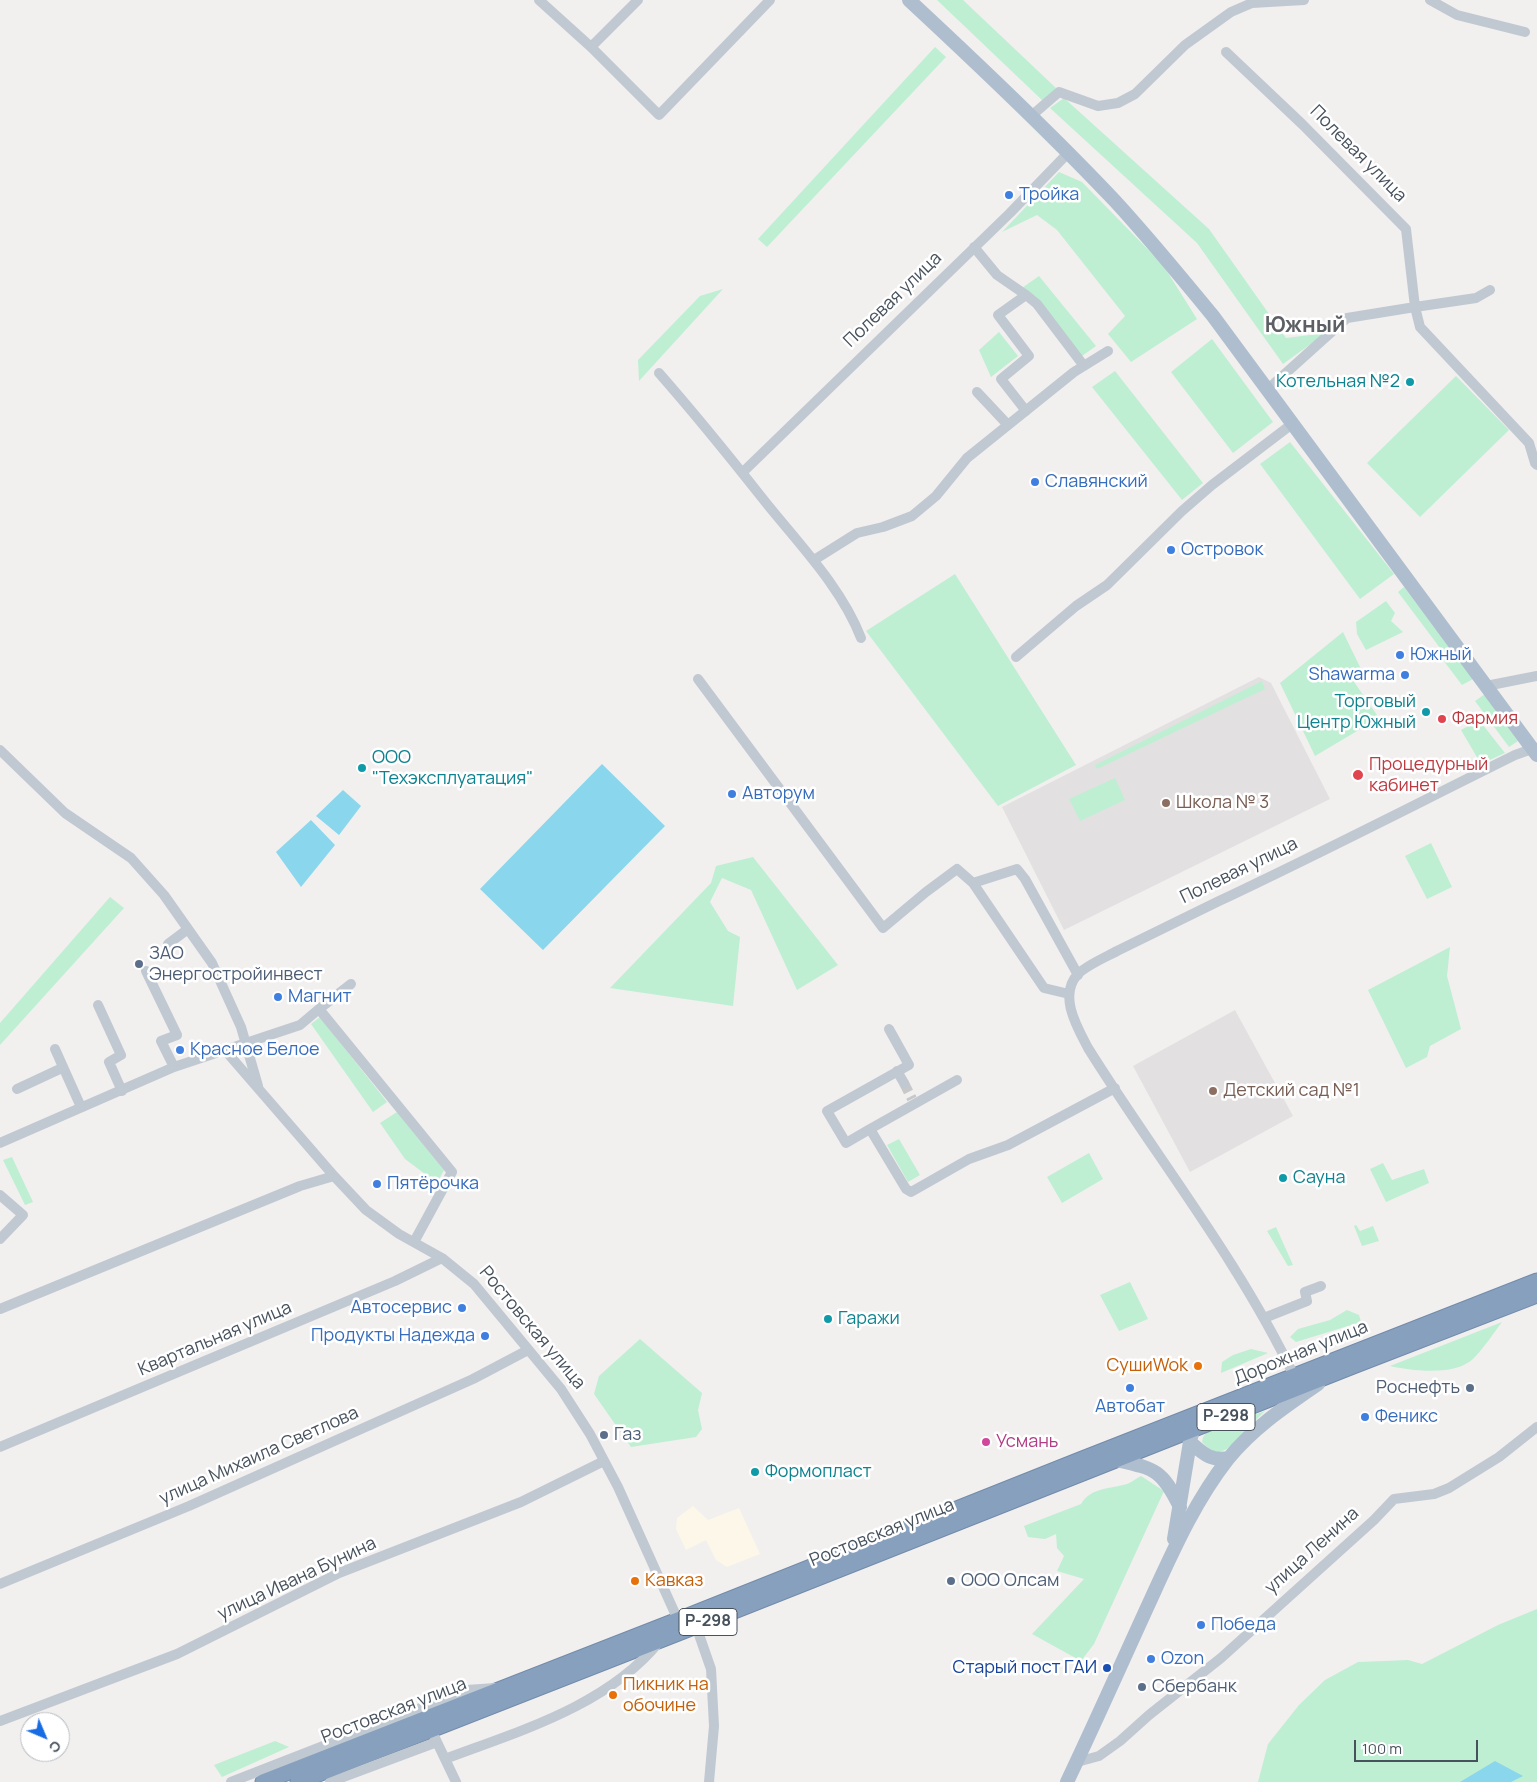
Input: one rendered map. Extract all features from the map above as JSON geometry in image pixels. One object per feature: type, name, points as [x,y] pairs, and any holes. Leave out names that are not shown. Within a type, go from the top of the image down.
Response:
[{"type":"highway","name":"Дорожная улица","points":[[1080,1460],[1537,1281]]},
{"type":"highway","name":"Дорожная улица","points":[[1117,1460],[1192,1436],[1335,1373],[1537,1295]]},
{"type":"highway","name":"Ростовская улица","points":[[262,1782],[678,1620],[1080,1460]]},
{"type":"highway","name":"Ростовская улица","points":[[298,1782],[434,1736],[660,1640],[1117,1460]]},
{"type":"main road","name":"Полевая улица","points":[[909,0],[1068,153],[1116,202],[1169,263],[1213,316],[1535,752]]},
{"type":"main road","points":[[1067,1782],[1169,1558],[1210,1485],[1229,1458],[1263,1424],[1335,1373]]},
{"type":"main road","points":[[1169,1558],[1176,1532],[1192,1436],[1203,1412]]},
{"type":"main road","points":[[1192,1436],[1209,1457],[1217,1460],[1229,1458]]},
{"type":"main road","points":[[1117,1460],[1145,1466],[1158,1474],[1171,1488],[1180,1507]]},
{"type":"street","points":[[539,0],[591,47],[659,115],[770,0]]},
{"type":"street","points":[[591,47],[638,0]]},
{"type":"street","points":[[1030,117],[1058,92],[1098,106],[1118,103],[1134,94],[1184,45],[1231,12],[1252,3],[1304,0]]},
{"type":"street","points":[[1430,0],[1457,15],[1525,32]]},
{"type":"street","name":"Полевая улица","points":[[1226,52],[1302,124],[1406,229],[1415,306],[1420,327],[1529,443],[1537,465]]},
{"type":"street","name":"Полевая улица","points":[[743,472],[1068,153]]},
{"type":"street","points":[[974,247],[997,275],[1037,304],[1084,366]]},
{"type":"street","points":[[1267,390],[1347,318],[1476,298],[1490,290]]},
{"type":"street","points":[[1026,295],[998,315],[1030,356],[1001,379],[1026,411]]},
{"type":"street","points":[[814,560],[857,534],[912,516],[936,496],[967,458],[1084,366],[1108,351]]},
{"type":"street","points":[[659,373],[814,560],[855,621],[861,638]]},
{"type":"street","points":[[977,392],[1008,425]]},
{"type":"street","points":[[1016,657],[1076,606],[1107,585],[1188,506],[1292,424]]},
{"type":"street","points":[[1486,686],[1537,676]]},
{"type":"street","points":[[698,679],[883,928],[926,892],[957,870],[973,883],[1044,988],[1069,994]]},
{"type":"street","name":"Ростовская улица","points":[[0,750],[65,813],[131,858],[164,895],[212,963],[241,1027],[259,1090],[334,1176],[366,1210],[442,1258],[474,1284],[561,1389],[590,1434],[618,1487],[678,1620]]},
{"type":"street","name":"Полевая улица","points":[[1078,975],[1100,960],[1151,934],[1286,870],[1514,755],[1535,752]]},
{"type":"street","points":[[973,883],[1017,868],[1025,880],[1078,975],[1069,994],[1074,1022],[1088,1048],[1206,1223],[1274,1334],[1294,1376]]},
{"type":"street","points":[[168,944],[188,929]]},
{"type":"street","points":[[146,971],[177,1035],[162,1041],[174,1067]]},
{"type":"street","points":[[0,1143],[174,1067],[300,1025],[350,984]]},
{"type":"street","points":[[98,1005],[121,1055],[109,1062],[122,1090]]},
{"type":"street","points":[[319,1009],[452,1172],[414,1242]]},
{"type":"street","points":[[889,1029],[909,1065],[827,1111],[846,1143],[914,1101],[957,1080]]},
{"type":"street","points":[[55,1049],[81,1107]]},
{"type":"street","points":[[224,1049],[259,1090]]},
{"type":"street","points":[[17,1088],[62,1068]]},
{"type":"street","points":[[897,1072],[904,1083]]},
{"type":"street","points":[[870,1129],[906,1189],[911,1192],[968,1159],[1008,1146],[1115,1088]]},
{"type":"street","points":[[0,1309],[300,1186],[334,1176]]},
{"type":"street","points":[[0,1195],[23,1215],[0,1239]]},
{"type":"street","name":"Квартальная улица","points":[[0,1448],[386,1285],[442,1258]]},
{"type":"street","points":[[1264,1318],[1307,1302],[1305,1292],[1321,1286]]},
{"type":"street","name":"улица Михаила Светлова","points":[[0,1584],[189,1506],[473,1379],[528,1350]]},
{"type":"street","name":"улица Ленина","points":[[1077,1762],[1099,1756],[1120,1741],[1148,1715],[1222,1658],[1374,1520],[1394,1499],[1434,1494],[1449,1488],[1499,1457],[1537,1427]]},
{"type":"street","name":"улица Ивана Бунина","points":[[0,1721],[176,1654],[339,1573],[521,1502],[604,1460]]},
{"type":"street","points":[[696,1626],[711,1669],[714,1726],[709,1782]]},
{"type":"street","name":"Ростовская улица","points":[[445,1759],[567,1712],[626,1674],[651,1652],[660,1640]]},
{"type":"street","points":[[231,1782],[467,1690],[506,1687]]},
{"type":"street","points":[[330,1782],[434,1736],[456,1782]]},
{"type":"shaded area","name":"Школа № 3","points":[[1259,677],[1271,683],[1330,799],[1064,930],[1002,807]]},
{"type":"shaded area","name":"Детский сад №1","points":[[1235,1010],[1293,1116],[1190,1172],[1133,1066]]},
{"type":"shaded area","points":[[693,1506],[708,1520],[739,1508],[760,1554],[727,1567],[716,1560],[706,1540],[686,1550],[676,1529],[677,1518]]},
{"type":"green space","points":[[937,0],[963,0],[1056,88],[1043,101]]},
{"type":"green space","points":[[935,47],[946,57],[767,247],[758,239]]},
{"type":"green space","points":[[1064,98],[1209,229],[1286,338],[1326,333],[1283,364],[1197,243],[1050,108]]},
{"type":"green space","points":[[1059,172],[1082,182],[1163,265],[1197,319],[1131,362],[1108,334],[1125,316],[1057,230],[1037,215],[1002,232]]},
{"type":"green space","points":[[1039,276],[1096,346],[1082,356],[1022,288]]},
{"type":"green space","points":[[723,289],[639,381],[638,360],[700,296]]},
{"type":"green space","points":[[999,332],[1018,356],[991,377],[979,350]]},
{"type":"green space","points":[[1212,339],[1273,422],[1233,453],[1171,372]]},
{"type":"green space","points":[[1115,371],[1203,483],[1182,500],[1092,387]]},
{"type":"green space","points":[[1456,376],[1509,430],[1420,517],[1367,463]]},
{"type":"green space","points":[[1290,442],[1394,574],[1360,599],[1260,464]]},
{"type":"green space","points":[[955,574],[1076,765],[998,806],[866,631]]},
{"type":"green space","points":[[1404,587],[1473,679],[1462,685],[1443,660],[1443,652],[1398,592]]},
{"type":"green space","points":[[1386,601],[1395,613],[1391,621],[1403,632],[1366,650],[1357,634],[1356,622]]},
{"type":"green space","points":[[1343,632],[1361,669],[1350,676],[1379,718],[1315,756],[1280,683]]},
{"type":"green space","points":[[1262,681],[1265,689],[1097,769],[1095,765]]},
{"type":"green space","points":[[1485,694],[1518,741],[1509,747],[1475,701]]},
{"type":"green space","points":[[1479,720],[1505,753],[1481,764],[1461,730]]},
{"type":"green space","points":[[1115,778],[1125,800],[1080,821],[1069,799]]},
{"type":"green space","points":[[1431,843],[1452,887],[1427,899],[1405,856]]},
{"type":"green space","points":[[753,857],[838,965],[797,990],[751,890],[722,878],[710,902],[728,931],[740,937],[733,1006],[610,988],[711,883],[716,866]]},
{"type":"green space","points":[[110,897],[124,908],[0,1045],[0,1023]]},
{"type":"green space","points":[[1450,947],[1447,976],[1461,1029],[1430,1046],[1427,1057],[1406,1068],[1368,990]]},
{"type":"green space","points":[[320,1017],[387,1102],[373,1112],[311,1024]]},
{"type":"green space","points":[[397,1112],[444,1170],[437,1183],[405,1159],[380,1123]]},
{"type":"green space","points":[[899,1139],[920,1175],[908,1182],[887,1145]]},
{"type":"green space","points":[[1089,1153],[1103,1179],[1062,1203],[1047,1177]]},
{"type":"green space","points":[[12,1157],[33,1202],[25,1205],[3,1160]]},
{"type":"green space","points":[[1383,1163],[1392,1180],[1424,1169],[1429,1183],[1386,1202],[1370,1169]]},
{"type":"green space","points":[[1356,1225],[1360,1231],[1373,1226],[1379,1241],[1362,1246],[1354,1226]]},
{"type":"green space","points":[[1276,1227],[1293,1265],[1288,1266],[1267,1231]]},
{"type":"green space","points":[[1130,1282],[1148,1319],[1119,1331],[1100,1295]]},
{"type":"green space","points":[[1347,1310],[1359,1315],[1361,1322],[1296,1342],[1290,1337],[1298,1329],[1330,1320]]},
{"type":"green space","points":[[1502,1322],[1473,1359],[1456,1368],[1433,1371],[1390,1366]]},
{"type":"green space","points":[[640,1339],[702,1393],[698,1410],[702,1429],[696,1437],[631,1447],[594,1394],[599,1376]]},
{"type":"green space","points":[[1251,1349],[1268,1353],[1221,1373],[1222,1362],[1233,1355]]},
{"type":"green space","points":[[1265,1411],[1227,1449],[1220,1452],[1211,1451],[1202,1442],[1206,1433]]},
{"type":"green space","points":[[1141,1476],[1164,1491],[1094,1644],[1081,1661],[1032,1634],[1084,1579],[1057,1571],[1064,1556],[1057,1548],[1056,1534],[1045,1539],[1028,1537],[1024,1526],[1081,1504],[1090,1494],[1127,1484]]},
{"type":"green space","points":[[1537,1609],[1537,1782],[1258,1782],[1268,1744],[1299,1705],[1325,1680],[1358,1662],[1408,1660],[1422,1664],[1498,1625]]},
{"type":"green space","points":[[275,1741],[289,1747],[222,1777],[214,1765]]},
{"type":"water","points":[[602,764],[665,826],[543,950],[480,889]]},
{"type":"water","points":[[343,790],[361,806],[339,835],[316,816]]},
{"type":"water","points":[[311,820],[335,845],[301,887],[276,852]]},
{"type":"water","points":[[1495,1761],[1523,1776],[1511,1782],[1460,1782]]},
{"type":"tunnel","points":[[904,1083],[912,1099]]},
{"type":"place","name":"Тройка","points":[[1009,195]]},
{"type":"place","name":"Котельная №2","points":[[1410,382]]},
{"type":"place","name":"Славянский","points":[[1035,482]]},
{"type":"place","name":"Островок","points":[[1171,550]]},
{"type":"place","name":"Южный","points":[[1400,655]]},
{"type":"place","name":"Shawarma","points":[[1405,675]]},
{"type":"place","name":"Торговый Центр Южный","points":[[1426,712]]},
{"type":"place","name":"Фармия","points":[[1442,719]]},
{"type":"place","name":"ООО \"Техэксплуатация\"","points":[[362,768]]},
{"type":"place","name":"Процедурный кабинет","points":[[1358,775]]},
{"type":"place","name":"Авторум","points":[[732,794]]},
{"type":"place","name":"Школа № 3","points":[[1166,803]]},
{"type":"place","name":"ЗАО Энергостройинвест","points":[[139,964]]},
{"type":"place","name":"Магнит","points":[[278,997]]},
{"type":"place","name":"Красное Белое","points":[[180,1050]]},
{"type":"place","name":"Детский сад №1","points":[[1213,1091]]},
{"type":"place","name":"Сауна","points":[[1283,1178]]},
{"type":"place","name":"Пятёрочка","points":[[377,1184]]},
{"type":"place","name":"Автосервис","points":[[462,1308]]},
{"type":"place","name":"Гаражи","points":[[828,1319]]},
{"type":"place","name":"Продукты Надежда","points":[[485,1336]]},
{"type":"place","name":"CушиWok","points":[[1198,1366]]},
{"type":"place","name":"Автобат","points":[[1130,1388]]},
{"type":"place","name":"Роснефть","points":[[1470,1388]]},
{"type":"place","name":"Феникс","points":[[1365,1417]]},
{"type":"place","name":"Газ","points":[[604,1435]]},
{"type":"place","name":"Усмань","points":[[986,1442]]},
{"type":"place","name":"Формопласт","points":[[755,1472]]},
{"type":"place","name":"Кавказ","points":[[635,1581]]},
{"type":"place","name":"ООО Олсам","points":[[951,1581]]},
{"type":"place","name":"Победа","points":[[1201,1625]]},
{"type":"place","name":"Ozon","points":[[1151,1659]]},
{"type":"place","name":"Старый пост ГАИ","points":[[1107,1668]]},
{"type":"place","name":"Сбербанк","points":[[1142,1687]]},
{"type":"place","name":"Пикник на обочине","points":[[613,1695]]},
{"type":"district","name":"Южный","points":[[1305,326]]}]
